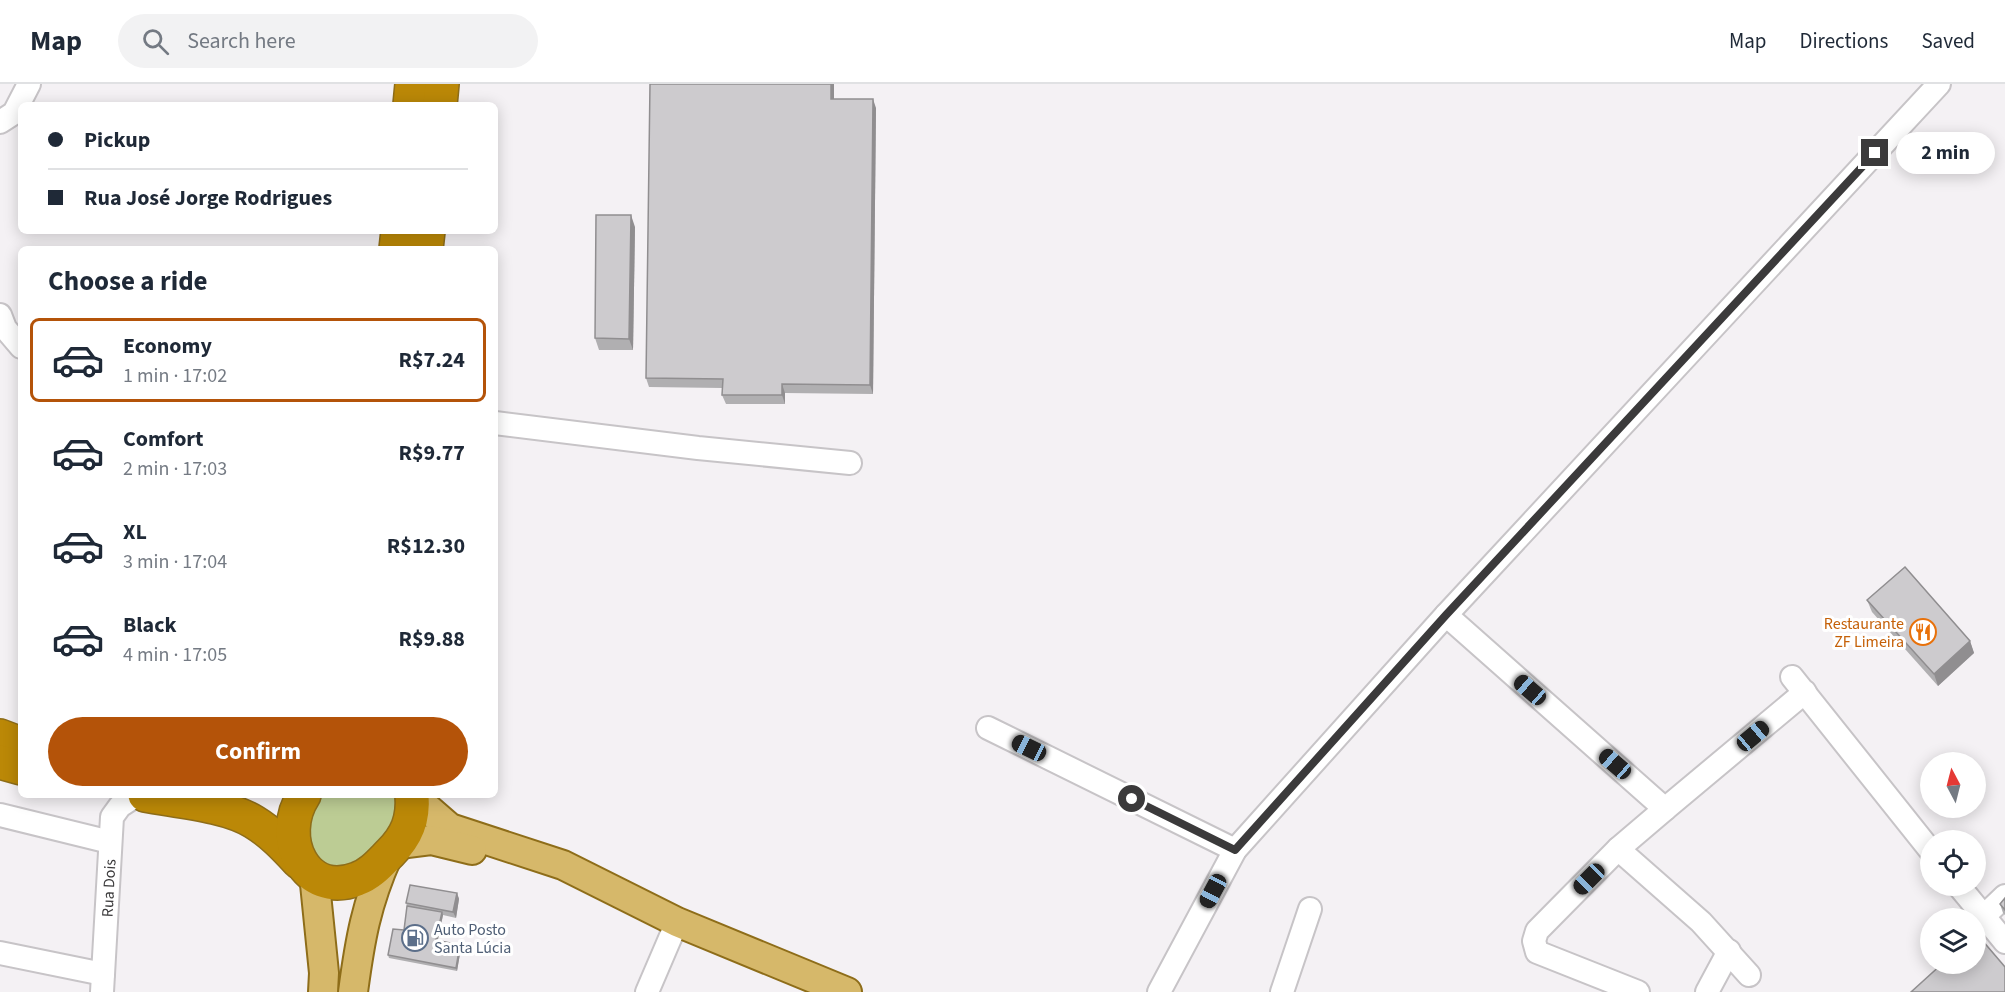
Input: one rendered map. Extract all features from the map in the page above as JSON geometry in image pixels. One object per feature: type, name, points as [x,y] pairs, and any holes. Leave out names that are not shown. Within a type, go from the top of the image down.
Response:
[{"type":"highway","points":[[410,102],[412,84]]},
{"type":"highway","points":[[440,102],[442,84]]},
{"type":"highway","points":[[0,735],[18,743]]},
{"type":"highway","points":[[0,762],[18,767]]},
{"type":"highway","points":[[160,798],[252,820],[276,838],[307,868],[327,880],[356,880],[370,872],[393,850],[409,828],[412,798]]},
{"type":"highway","points":[[302,798],[295,812],[291,828],[307,868]]},
{"type":"main road","points":[[415,798],[450,828],[563,865],[609,890],[816,986],[847,992]]},
{"type":"main road","points":[[353,992],[363,924],[371,894],[393,850],[412,841],[448,842],[609,890]]},
{"type":"main road","points":[[307,868],[324,973],[323,992]]},
{"type":"street","points":[[1158,992],[1235,850],[1446,615],[1939,84]]},
{"type":"street","points":[[0,99],[29,96]]},
{"type":"street","points":[[0,122],[18,108]]},
{"type":"street","points":[[0,315],[5,328],[18,343]]},
{"type":"street","points":[[498,423],[698,448],[850,463]]},
{"type":"street","points":[[1446,615],[1665,808]]},
{"type":"street","points":[[1638,992],[1537,952],[1534,941],[1537,931],[1618,849],[1799,684],[1920,837]]},
{"type":"street","points":[[988,728],[1235,850]]},
{"type":"street","name":"Rua Dois","points":[[102,983],[112,817],[120,806],[132,798]]},
{"type":"street","points":[[0,815],[111,842]]},
{"type":"street","points":[[1618,849],[1701,922],[1749,975]]},
{"type":"street","points":[[1967,896],[1976,908]]},
{"type":"street","points":[[1986,914],[2005,896]]},
{"type":"street","points":[[1282,992],[1310,909]]},
{"type":"street","points":[[1986,920],[2005,942]]},
{"type":"street","points":[[647,992],[677,922]]},
{"type":"street","points":[[1707,992],[1729,951]]},
{"type":"street","points":[[0,953],[102,983]]},
{"type":"green space","points":[[320,798],[400,798],[402,809],[367,861],[333,871],[309,855],[308,811]]},
{"type":"building","points":[[650,84],[831,84],[831,99],[873,99],[870,385],[782,384],[782,395],[722,395],[723,379],[646,378]]},
{"type":"building","points":[[596,215],[631,215],[629,339],[595,338]]},
{"type":"building","name":"Restaurante ZF Limeira","points":[[1905,567],[1970,641],[1934,674],[1867,600]]},
{"type":"building","points":[[410,885],[457,893],[453,912],[406,903]]},
{"type":"building","points":[[2005,898],[2005,910],[2000,904]]},
{"type":"building","name":"Auto Posto Santa Lúcia","points":[[407,906],[442,912],[436,940],[460,945],[456,968],[388,955],[393,929],[404,930]]},
{"type":"building","points":[[1986,945],[2005,967],[2005,992],[1911,992],[1931,974],[1986,974]]},
{"type":"place","name":"Restaurante ZF Limeira","points":[[1923,632]]},
{"type":"place","name":"Auto Posto Santa Lúcia","points":[[415,938]]},
{"type":"route","points":[[1132,799],[1235,850],[1446,615],[1875,153]]}]
